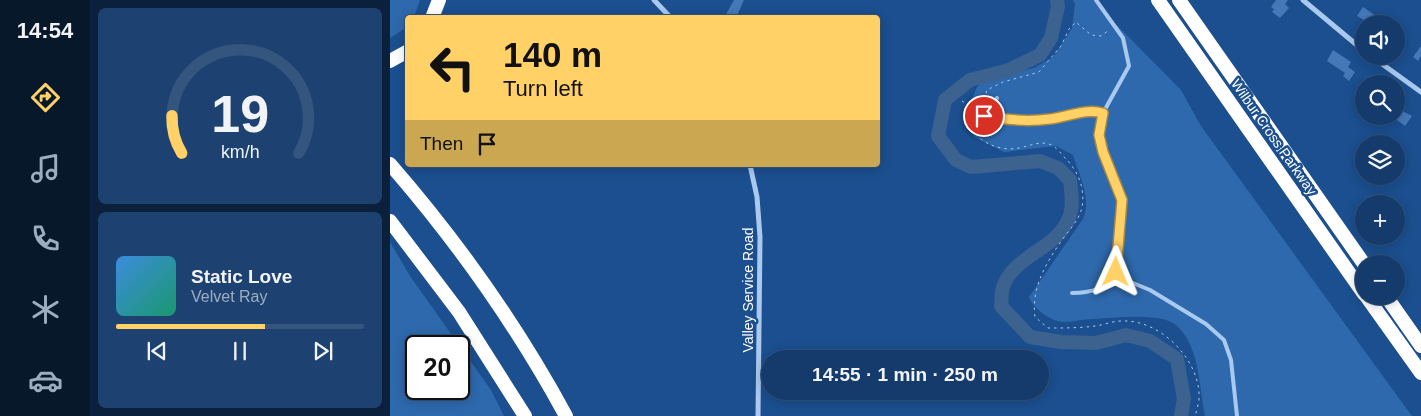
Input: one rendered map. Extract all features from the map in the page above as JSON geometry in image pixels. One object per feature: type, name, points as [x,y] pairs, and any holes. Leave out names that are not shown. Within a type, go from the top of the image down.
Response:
[{"type":"highway","points":[[433,15],[439,0]]},
{"type":"highway","name":"Wilbur Cross Parkway","points":[[1158,0],[1355,281]]},
{"type":"highway","name":"Wilbur Cross Parkway","points":[[1179,0],[1358,255]]},
{"type":"highway","points":[[390,61],[405,53]]},
{"type":"highway","points":[[390,164],[440,224],[483,283],[524,344],[566,416]]},
{"type":"highway","points":[[390,221],[460,312],[525,416]]},
{"type":"highway","name":"Wilbur Cross Parkway","points":[[1372,305],[1421,373]]},
{"type":"highway","points":[[1392,305],[1421,346]]},
{"type":"street","points":[[654,0],[668,15]]},
{"type":"street","points":[[1303,0],[1355,43]]},
{"type":"street","points":[[1384,65],[1421,92]]},
{"type":"street","name":"Valley Service Road","points":[[750,167],[757,197],[760,237],[758,416]]},
{"type":"lane","points":[[1096,0],[1123,38],[1129,66],[1103,113],[1099,135],[1103,152],[1122,200],[1116,251],[1116,272],[1200,320],[1224,340],[1233,370],[1237,416]]},
{"type":"lane","points":[[984,116],[997,98]]},
{"type":"lane","points":[[984,116],[1042,120],[1094,110],[1103,113]]},
{"type":"lane","points":[[1072,293],[1095,290],[1108,285],[1120,275]]},
{"type":"path","points":[[1114,27],[1101,36],[1091,35],[1076,22],[1069,29],[1061,46],[1039,72],[1003,82],[987,90],[984,116],[977,136],[987,145],[1019,148],[1036,144],[1051,145],[1069,162],[1081,180],[1084,200],[1077,223],[1061,241],[1041,274],[1033,301],[1035,317],[1048,328],[1096,326],[1121,320],[1137,322],[1151,328],[1179,346],[1195,373],[1200,394],[1195,416]]},
{"type":"path","points":[[962,100],[984,116]]},
{"type":"shaded area","points":[[390,0],[420,0],[415,15],[405,15],[405,28],[390,38]]},
{"type":"shaded area","points":[[1073,0],[1098,0],[1103,11],[1181,90],[1201,126],[1412,416],[1205,416],[1194,356],[1185,335],[1177,326],[1161,319],[1150,317],[1087,319],[1061,322],[1048,317],[1034,305],[1029,297],[1083,219],[1086,203],[1081,179],[1073,155],[1056,146],[1004,152],[975,137],[967,127],[969,107],[977,87],[985,79],[1034,68],[1053,57],[1072,28],[1075,4]]},
{"type":"shaded area","points":[[390,242],[410,276],[452,335],[405,335],[405,400],[470,400],[470,360],[491,390],[504,416],[390,416]]},
{"type":"building","points":[[734,0],[744,0],[737,15],[726,15]]},
{"type":"building","points":[[1276,0],[1288,0],[1285,4],[1289,8],[1280,18],[1272,12],[1274,9],[1271,7]]},
{"type":"building","points":[[1363,7],[1375,15],[1358,15]]},
{"type":"building","points":[[1421,46],[1421,56],[1418,61],[1413,57]]},
{"type":"building","points":[[1333,50],[1351,62],[1348,67],[1355,72],[1349,81],[1343,76],[1345,73],[1327,61]]},
{"type":"building","points":[[1405,112],[1412,116],[1405,126],[1404,125]]},
{"type":"waterway","points":[[1057,0],[1058,7],[1051,38],[1040,55],[1009,70],[970,80],[945,100],[938,136],[956,160],[971,167],[1040,161],[1058,168],[1070,180],[1071,214],[1063,229],[1055,238],[1025,260],[1008,276],[1002,289],[1001,306],[1030,337],[1061,342],[1096,343],[1126,335],[1150,341],[1177,359],[1184,399],[1181,416]]},
{"type":"route","points":[[984,116],[1025,121],[1051,119],[1094,110],[1103,113],[1099,135],[1107,166],[1122,200],[1116,251],[1116,272]]}]
